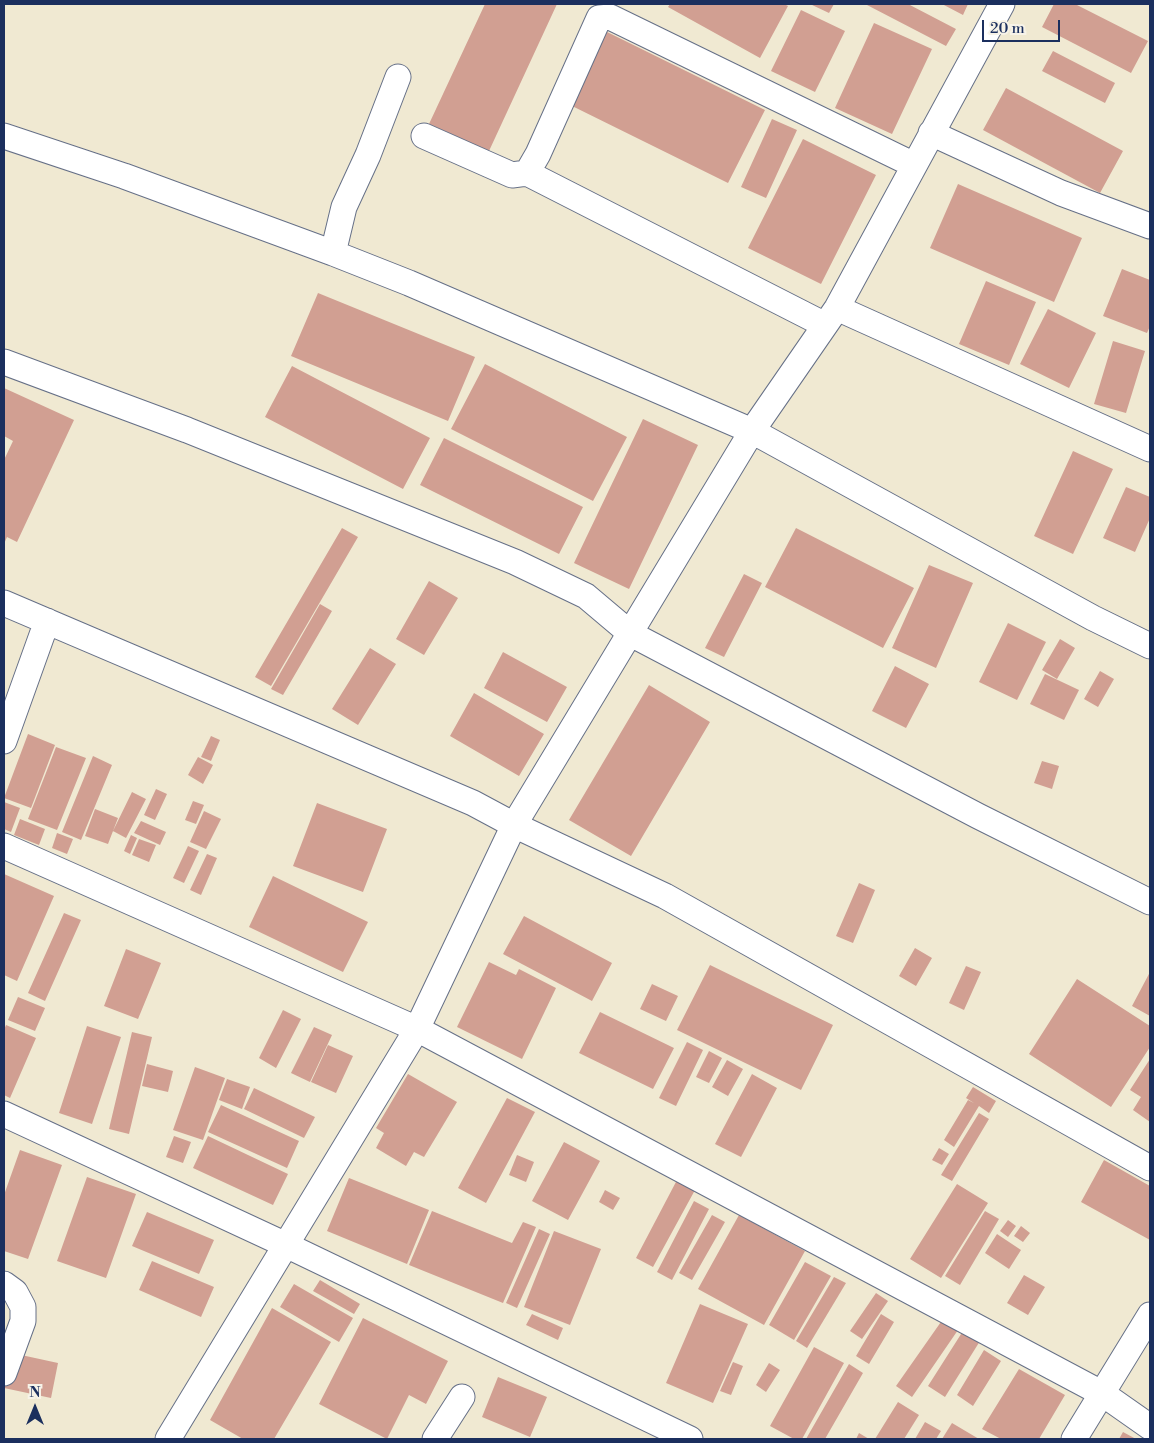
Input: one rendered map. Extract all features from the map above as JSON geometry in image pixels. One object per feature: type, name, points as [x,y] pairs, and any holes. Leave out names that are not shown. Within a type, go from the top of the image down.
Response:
[{"type":"street","points":[[174,1437],[286,1245],[417,1029],[514,825],[752,431],[831,316],[1002,4]]},
{"type":"street","points":[[527,173],[538,154],[599,18],[610,17],[914,165]]},
{"type":"street","points":[[333,253],[344,206],[368,155],[398,77]]},
{"type":"street","points":[[931,133],[1061,193],[1150,226]]},
{"type":"street","points":[[4,136],[124,176],[333,253],[409,283],[752,431],[1093,618],[1150,646]]},
{"type":"street","points":[[424,136],[512,175],[527,173],[831,316],[1150,449]]},
{"type":"street","points":[[4,362],[187,430],[515,562],[586,596],[630,634],[978,816],[1150,902]]},
{"type":"street","points":[[4,603],[473,803],[514,825],[665,896],[1150,1168]]},
{"type":"street","points":[[4,741],[47,621]]},
{"type":"street","points":[[4,846],[417,1029],[1103,1394],[1150,1427]]},
{"type":"street","points":[[4,1114],[286,1245],[690,1439]]},
{"type":"street","points":[[4,1284],[15,1292],[23,1307],[23,1320],[4,1373]]},
{"type":"street","points":[[1074,1439],[1150,1315]]},
{"type":"street","points":[[435,1439],[462,1397]]},
{"type":"building","points":[[485,4],[557,4],[489,151],[429,124]]},
{"type":"building","points":[[670,4],[784,4],[788,6],[760,58],[668,7]]},
{"type":"building","points":[[810,4],[834,4],[829,13]]},
{"type":"building","points":[[868,4],[908,4],[956,29],[946,46]]},
{"type":"building","points":[[942,4],[968,4],[963,15]]},
{"type":"building","points":[[1054,4],[1075,4],[1148,41],[1131,73],[1042,27]]},
{"type":"building","points":[[801,10],[845,31],[815,92],[771,71]]},
{"type":"building","points":[[874,23],[932,49],[892,134],[835,108]]},
{"type":"building","points":[[601,29],[765,110],[728,183],[564,102]]},
{"type":"building","points":[[1053,51],[1115,83],[1105,103],[1042,71]]},
{"type":"building","points":[[1006,88],[1123,151],[1100,193],[983,130]]},
{"type":"building","points":[[772,119],[797,130],[766,198],[741,187]]},
{"type":"building","points":[[803,139],[876,175],[821,284],[748,248]]},
{"type":"building","points":[[958,184],[1082,238],[1054,302],[930,248]]},
{"type":"building","points":[[1122,269],[1150,280],[1150,326],[1147,333],[1103,316]]},
{"type":"building","points":[[986,281],[1036,302],[1009,365],[959,344]]},
{"type":"building","points":[[318,293],[475,357],[448,421],[291,356]]},
{"type":"building","points":[[1048,309],[1096,333],[1069,388],[1020,364]]},
{"type":"building","points":[[1113,341],[1145,351],[1126,413],[1094,404]]},
{"type":"building","points":[[485,364],[627,437],[593,501],[451,429]]},
{"type":"building","points":[[292,366],[430,438],[403,489],[265,417]]},
{"type":"building","points":[[4,388],[74,420],[17,542],[7,537],[4,544],[4,460],[13,441],[4,436]]},
{"type":"building","points":[[643,419],[698,445],[629,589],[574,563]]},
{"type":"building","points":[[444,438],[583,507],[559,554],[420,485]]},
{"type":"building","points":[[1073,451],[1113,469],[1073,554],[1034,536]]},
{"type":"building","points":[[1126,487],[1150,497],[1150,518],[1135,552],[1103,538]]},
{"type":"building","points":[[342,528],[358,537],[271,686],[255,677]]},
{"type":"building","points":[[796,528],[914,588],[883,648],[765,587]]},
{"type":"building","points":[[929,565],[973,583],[936,668],[892,648]]},
{"type":"building","points":[[744,574],[762,583],[724,657],[705,648]]},
{"type":"building","points":[[429,581],[458,598],[424,655],[396,639]]},
{"type":"building","points":[[320,604],[332,611],[283,695],[271,689]]},
{"type":"building","points":[[1008,623],[1046,642],[1017,700],[979,682]]},
{"type":"building","points":[[1060,639],[1075,648],[1057,679],[1042,670]]},
{"type":"building","points":[[370,648],[396,664],[358,725],[332,709]]},
{"type":"building","points":[[503,652],[567,687],[547,722],[484,688]]},
{"type":"building","points":[[895,666],[929,684],[906,728],[872,711]]},
{"type":"building","points":[[1100,671],[1114,679],[1098,707],[1084,699]]},
{"type":"building","points":[[1045,674],[1079,690],[1064,720],[1030,704]]},
{"type":"building","points":[[649,685],[710,722],[631,856],[569,820]]},
{"type":"building","points":[[474,693],[544,734],[519,776],[450,736]]},
{"type":"building","points":[[28,734],[55,745],[31,808],[4,798]]},
{"type":"building","points":[[211,736],[220,740],[211,761],[201,757]]},
{"type":"building","points":[[56,747],[86,758],[57,830],[28,819]]},
{"type":"building","points":[[93,756],[112,765],[81,840],[62,832]]},
{"type":"building","points":[[198,757],[213,765],[203,784],[188,775]]},
{"type":"building","points":[[1042,761],[1059,766],[1052,789],[1034,783]]},
{"type":"building","points":[[156,789],[167,794],[155,820],[144,815]]},
{"type":"building","points":[[132,792],[146,799],[126,838],[113,831]]},
{"type":"building","points":[[193,801],[204,805],[196,824],[185,820]]},
{"type":"building","points":[[4,802],[20,808],[11,832],[4,829]]},
{"type":"building","points":[[317,803],[387,829],[363,892],[293,866]]},
{"type":"building","points":[[95,809],[118,818],[108,844],[85,836]]},
{"type":"building","points":[[204,811],[221,819],[206,849],[190,842]]},
{"type":"building","points":[[20,819],[45,829],[39,845],[14,835]]},
{"type":"building","points":[[141,821],[166,832],[160,845],[134,833]]},
{"type":"building","points":[[57,833],[73,839],[67,854],[52,848]]},
{"type":"building","points":[[131,835],[137,838],[130,854],[124,851]]},
{"type":"building","points":[[139,839],[156,845],[149,862],[132,855]]},
{"type":"building","points":[[188,846],[199,851],[184,883],[173,878]]},
{"type":"building","points":[[207,854],[217,858],[201,895],[190,890]]},
{"type":"building","points":[[4,874],[54,896],[17,981],[4,975]]},
{"type":"building","points":[[273,876],[368,922],[343,972],[249,927]]},
{"type":"building","points":[[859,883],[875,890],[853,943],[836,936]]},
{"type":"building","points":[[64,913],[81,920],[45,1001],[28,993]]},
{"type":"building","points":[[524,916],[612,963],[592,1001],[503,954]]},
{"type":"building","points":[[915,948],[932,958],[916,986],[899,976]]},
{"type":"building","points":[[126,949],[161,963],[138,1019],[104,1006]]},
{"type":"building","points":[[489,962],[516,975],[519,969],[556,988],[522,1059],[457,1027]]},
{"type":"building","points":[[710,965],[833,1025],[801,1090],[677,1030]]},
{"type":"building","points":[[966,966],[981,972],[964,1010],[949,1003]]},
{"type":"building","points":[[1150,972],[1150,1016],[1132,1006]]},
{"type":"building","points":[[1077,979],[1150,1026],[1150,1047],[1111,1107],[1029,1054]]},
{"type":"building","points":[[652,984],[678,996],[666,1021],[640,1009]]},
{"type":"building","points":[[18,997],[45,1008],[35,1031],[8,1020]]},
{"type":"building","points":[[283,1010],[301,1019],[276,1068],[259,1058]]},
{"type":"building","points":[[600,1012],[674,1048],[653,1089],[579,1053]]},
{"type":"building","points":[[6,1025],[36,1038],[10,1098],[4,1095],[4,1030]]},
{"type":"building","points":[[87,1026],[121,1037],[92,1124],[59,1113]]},
{"type":"building","points":[[314,1027],[332,1035],[310,1082],[291,1073]]},
{"type":"building","points":[[132,1032],[152,1037],[129,1134],[109,1129]]},
{"type":"building","points":[[687,1042],[703,1050],[676,1106],[659,1098]]},
{"type":"building","points":[[328,1045],[353,1056],[336,1093],[311,1082]]},
{"type":"building","points":[[709,1051],[722,1058],[709,1083],[696,1077]]},
{"type":"building","points":[[1150,1059],[1150,1122],[1133,1110],[1141,1097],[1130,1090]]},
{"type":"building","points":[[727,1060],[743,1069],[728,1096],[712,1087]]},
{"type":"building","points":[[147,1064],[173,1071],[168,1092],[142,1086]]},
{"type":"building","points":[[195,1067],[225,1078],[203,1140],[173,1130]]},
{"type":"building","points":[[408,1074],[457,1102],[424,1157],[414,1152],[406,1166],[376,1148],[384,1133],[376,1128]]},
{"type":"building","points":[[752,1074],[777,1088],[741,1157],[715,1144]]},
{"type":"building","points":[[227,1079],[250,1087],[242,1109],[219,1100]]},
{"type":"building","points":[[973,1087],[996,1101],[989,1113],[979,1106],[954,1147],[944,1140],[968,1100],[974,1103],[966,1098]]},
{"type":"building","points":[[254,1088],[315,1117],[304,1138],[244,1109]]},
{"type":"building","points":[[507,1098],[535,1112],[486,1203],[458,1188]]},
{"type":"building","points":[[221,1105],[299,1141],[287,1168],[208,1132]]},
{"type":"building","points":[[979,1113],[989,1119],[952,1181],[941,1175]]},
{"type":"building","points":[[174,1136],[191,1142],[183,1163],[166,1157]]},
{"type":"building","points":[[208,1136],[288,1174],[273,1205],[193,1168]]},
{"type":"building","points":[[564,1142],[600,1161],[568,1220],[532,1201]]},
{"type":"building","points":[[939,1148],[949,1154],[942,1165],[932,1160]]},
{"type":"building","points":[[20,1150],[62,1165],[28,1259],[4,1251],[4,1195]]},
{"type":"building","points":[[517,1155],[534,1162],[526,1182],[509,1175]]},
{"type":"building","points":[[1104,1160],[1150,1186],[1150,1240],[1081,1202]]},
{"type":"building","points":[[87,1177],[136,1194],[106,1278],[57,1261]]},
{"type":"building","points":[[349,1178],[429,1210],[407,1264],[327,1231]]},
{"type":"building","points":[[677,1180],[695,1190],[653,1267],[636,1258]]},
{"type":"building","points":[[957,1184],[988,1203],[941,1278],[910,1259]]},
{"type":"building","points":[[605,1190],[620,1198],[613,1210],[599,1202]]},
{"type":"building","points":[[694,1201],[709,1209],[672,1280],[657,1272]]},
{"type":"building","points":[[432,1211],[512,1243],[523,1222],[536,1227],[503,1303],[409,1265]]},
{"type":"building","points":[[985,1211],[999,1219],[960,1285],[945,1276]]},
{"type":"building","points":[[147,1212],[214,1240],[199,1274],[132,1246]]},
{"type":"building","points":[[712,1215],[725,1222],[692,1280],[679,1273]]},
{"type":"building","points":[[739,1215],[805,1251],[764,1325],[698,1289]]},
{"type":"building","points":[[1008,1220],[1016,1226],[1008,1237],[1000,1231]]},
{"type":"building","points":[[1021,1226],[1030,1233],[1023,1242],[1014,1236]]},
{"type":"building","points":[[539,1229],[550,1234],[517,1308],[506,1303]]},
{"type":"building","points":[[554,1231],[601,1249],[570,1325],[524,1307]]},
{"type":"building","points":[[997,1234],[1021,1250],[1009,1269],[985,1253]]},
{"type":"building","points":[[152,1261],[214,1287],[201,1317],[139,1290]]},
{"type":"building","points":[[805,1262],[831,1276],[794,1340],[769,1325]]},
{"type":"building","points":[[1024,1275],[1045,1287],[1028,1315],[1007,1303]]},
{"type":"building","points":[[834,1277],[846,1283],[807,1348],[796,1341]]},
{"type":"building","points":[[320,1280],[360,1304],[354,1314],[313,1291]]},
{"type":"building","points":[[294,1284],[353,1318],[339,1342],[280,1307]]},
{"type":"building","points":[[876,1293],[888,1301],[862,1339],[850,1331]]},
{"type":"building","points":[[700,1304],[748,1324],[713,1403],[666,1383]]},
{"type":"building","points":[[272,1308],[331,1342],[274,1439],[243,1439],[210,1420]]},
{"type":"building","points":[[532,1314],[563,1328],[558,1340],[526,1325]]},
{"type":"building","points":[[881,1314],[894,1322],[869,1364],[856,1356]]},
{"type":"building","points":[[363,1318],[448,1361],[426,1404],[409,1395],[387,1439],[319,1404]]},
{"type":"building","points":[[943,1319],[958,1330],[912,1397],[896,1386]]},
{"type":"building","points":[[963,1331],[980,1341],[945,1397],[928,1386]]},
{"type":"building","points":[[814,1347],[844,1363],[802,1439],[794,1439],[770,1426]]},
{"type":"building","points":[[984,1350],[1001,1361],[973,1406],[957,1395]]},
{"type":"building","points":[[12,1353],[58,1363],[51,1398],[4,1388]]},
{"type":"building","points":[[733,1362],[743,1366],[731,1395],[720,1391]]},
{"type":"building","points":[[769,1363],[780,1370],[766,1392],[756,1385]]},
{"type":"building","points":[[849,1364],[863,1373],[825,1439],[806,1439]]},
{"type":"building","points":[[1019,1369],[1065,1395],[1039,1439],[1001,1439],[982,1429]]},
{"type":"building","points":[[498,1377],[547,1397],[530,1437],[482,1417]]},
{"type":"building","points":[[898,1402],[919,1415],[904,1439],[875,1439]]},
{"type":"building","points":[[925,1422],[941,1431],[936,1439],[915,1439]]},
{"type":"building","points":[[952,1423],[979,1439],[942,1439]]},
{"type":"building","points":[[1123,1432],[1136,1439],[1119,1439]]},
{"type":"building","points":[[859,1433],[869,1439],[856,1439]]}]
